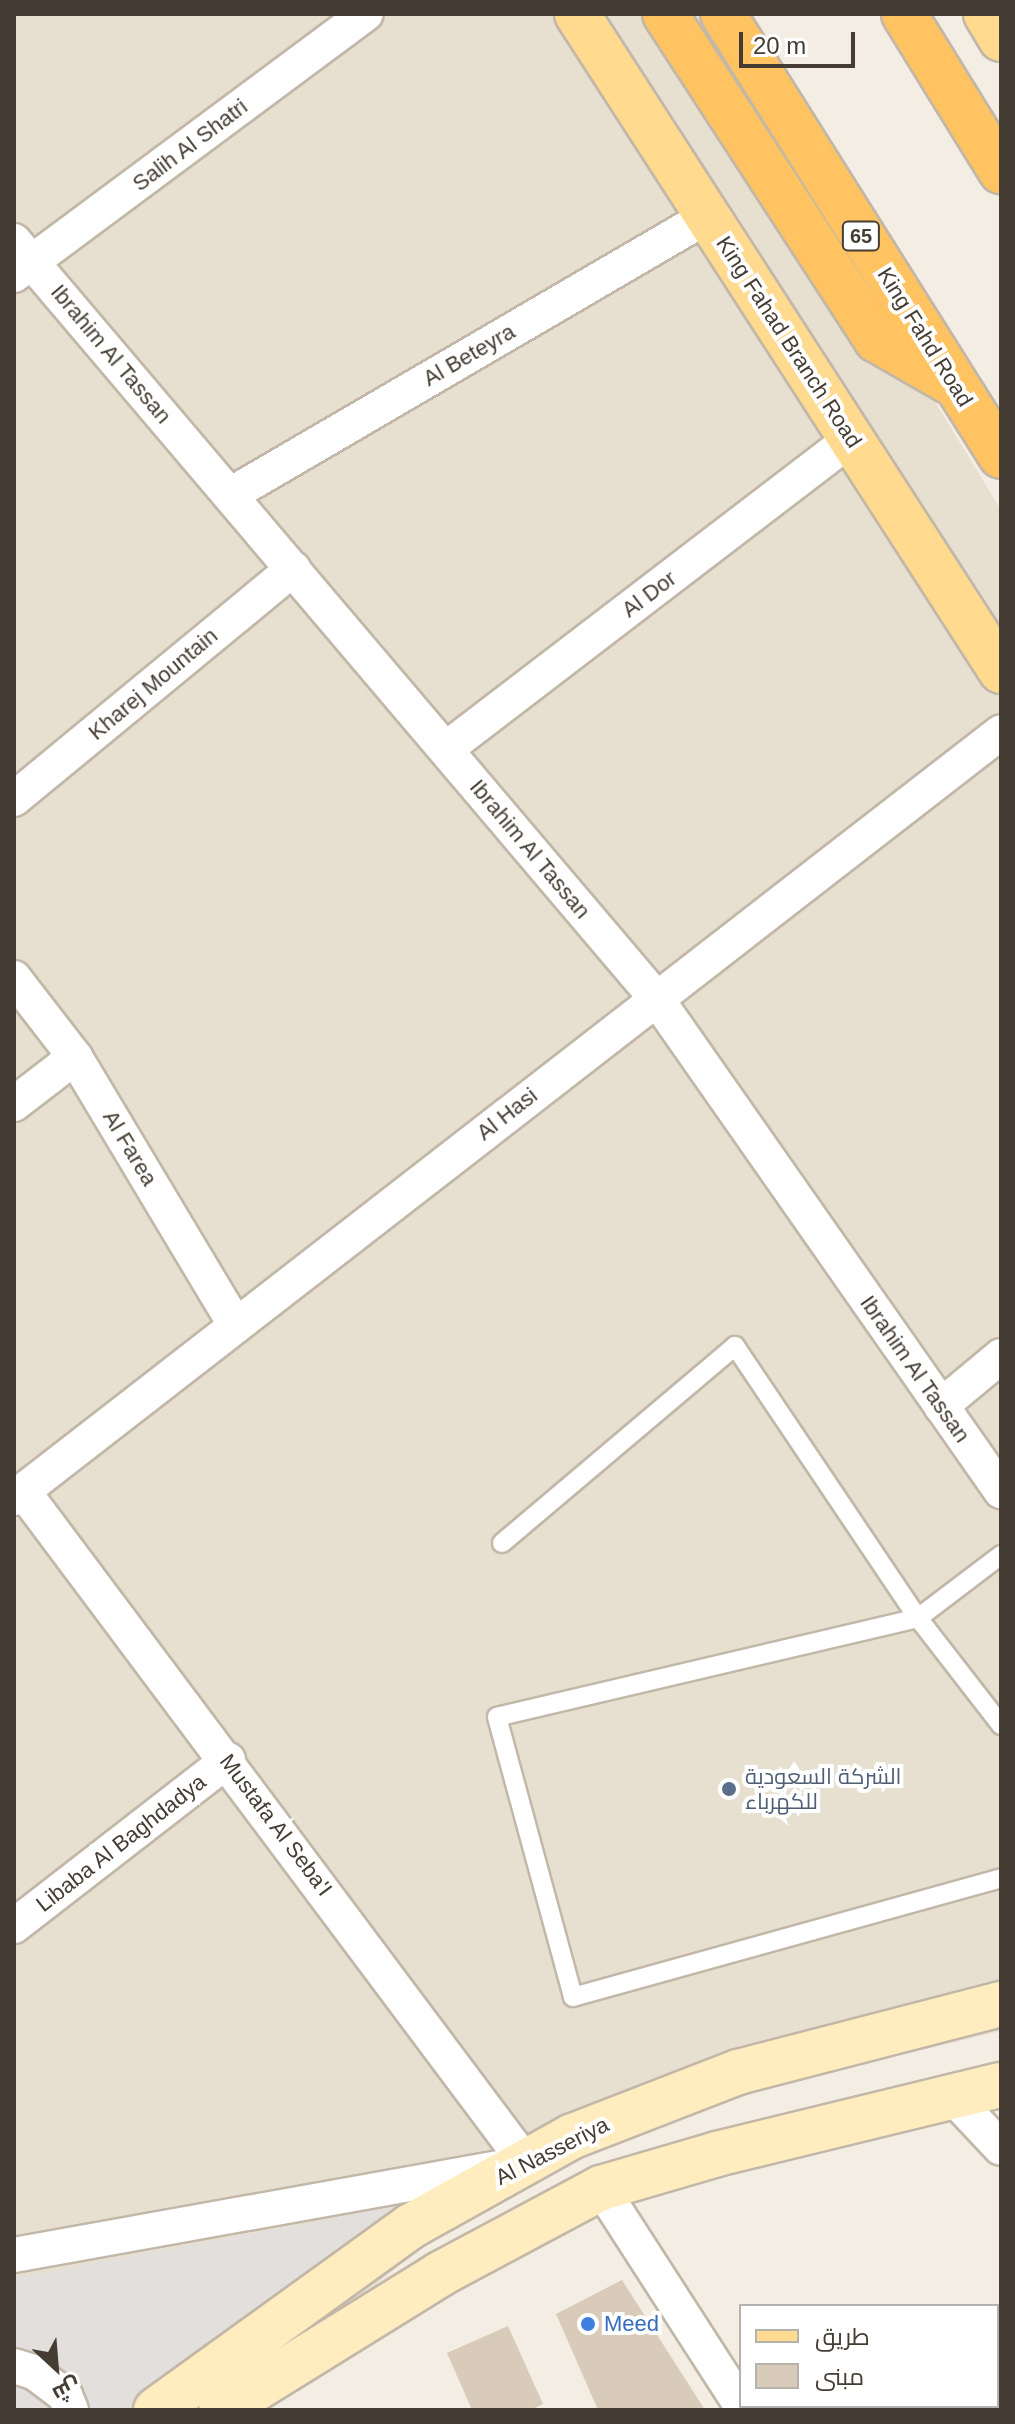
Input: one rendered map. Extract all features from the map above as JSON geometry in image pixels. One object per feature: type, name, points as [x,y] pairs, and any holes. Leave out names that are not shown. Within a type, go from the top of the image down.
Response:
[{"type":"highway","points":[[665,14],[877,340],[954,384]]},
{"type":"highway","name":"King Fahd Road","points":[[723,14],[1001,456]]},
{"type":"highway","points":[[904,14],[1001,171]]},
{"type":"main road","name":"King Fahad Branch Road","points":[[577,14],[1001,671]]},
{"type":"main road","points":[[986,14],[1001,39]]},
{"type":"main road","name":"Al Nasseriya","points":[[156,2410],[411,2226],[573,2136],[738,2072],[1001,2004]]},
{"type":"main road","points":[[221,2410],[440,2274],[601,2188],[1001,2085]]},
{"type":"street","name":"Salih Al Shatri","points":[[20,260],[366,14]]},
{"type":"street","name":"Al Beteyra","points":[[230,495],[708,216]]},
{"type":"street","name":"Ibrahim Al Tassan","points":[[20,260],[230,495],[656,998],[1001,1491]]},
{"type":"street","name":"Al Dor","points":[[446,749],[851,439]]},
{"type":"street","name":"Kharej Mountain","points":[[14,799],[293,569]]},
{"type":"street","name":"Al Hasi","points":[[19,1495],[1001,732]]},
{"type":"street","name":"Al Farea","points":[[14,978],[75,1057],[236,1326]]},
{"type":"street","points":[[14,1104],[75,1057]]},
{"type":"street","points":[[941,1406],[1001,1356]]},
{"type":"street","name":"Mustafa Al Seba'I","points":[[19,1495],[228,1760],[526,2163]]},
{"type":"street","name":"Libaba Al Baghdadya","points":[[14,1926],[228,1760]]},
{"type":"street","points":[[952,2096],[1001,2148]]},
{"type":"street","points":[[14,2255],[526,2163]]},
{"type":"street","points":[[601,2188],[739,2402]]},
{"type":"street","points":[[14,2366],[34,2372],[65,2395],[71,2410]]},
{"type":"lane","points":[[502,1543],[735,1346],[918,1618],[1001,1725]]},
{"type":"lane","points":[[1001,1555],[918,1618],[497,1717],[573,1997],[1001,1878]]},
{"type":"shaded area","points":[[14,14],[699,14],[1001,510],[1001,2031],[804,2078],[526,2163],[221,2410],[14,2410]]},
{"type":"shaded area","points":[[408,2204],[126,2410],[14,2410],[14,2278]]},
{"type":"building","points":[[622,2280],[705,2410],[598,2410],[556,2314]]},
{"type":"building","points":[[508,2326],[543,2404],[531,2410],[472,2410],[447,2353]]},
{"type":"place","name":"الشركة السعودية للكهرباء","points":[[729,1789]]},
{"type":"place","name":"Meed","points":[[588,2324]]}]
